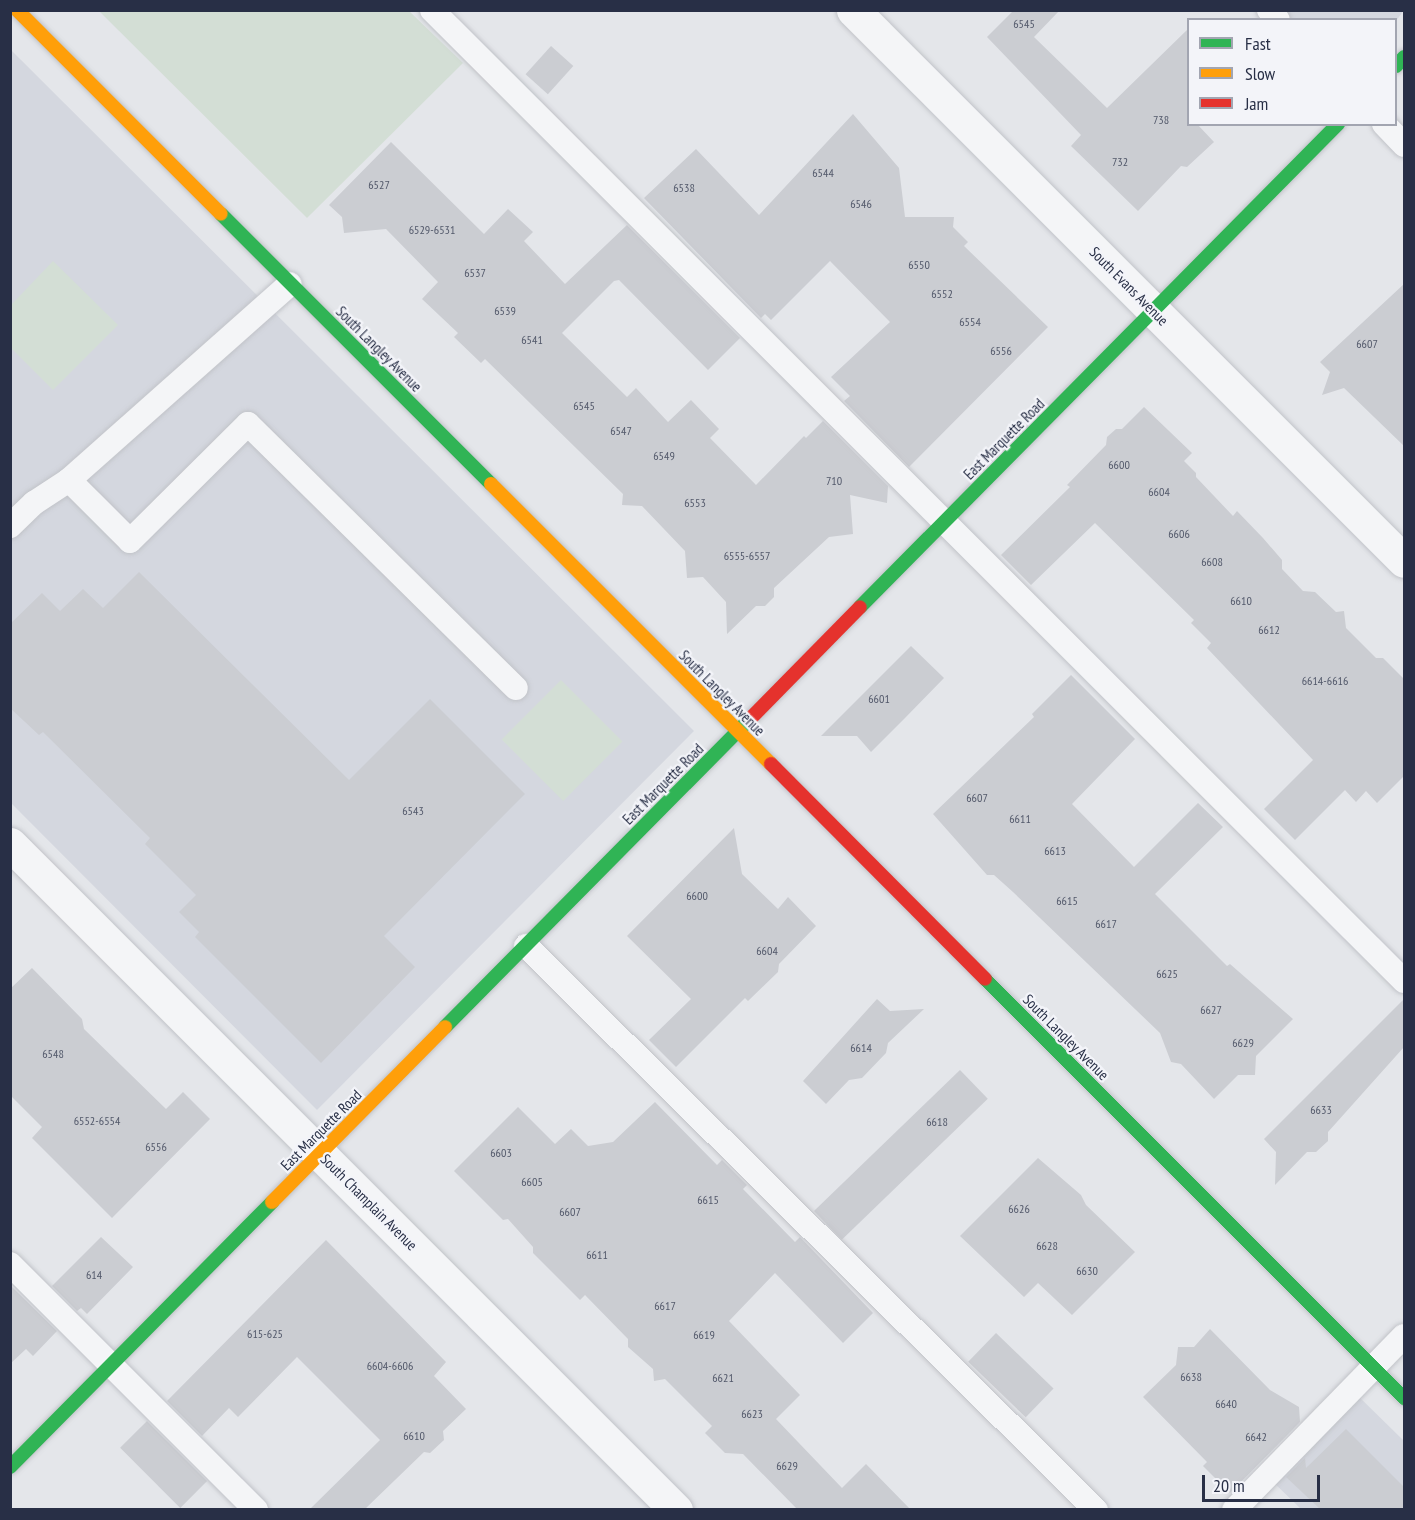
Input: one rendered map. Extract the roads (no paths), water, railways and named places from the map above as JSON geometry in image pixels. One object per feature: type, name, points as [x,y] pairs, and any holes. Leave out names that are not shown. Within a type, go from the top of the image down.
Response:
[{"type":"street","name":"South Langley Avenue","points":[[17,10],[1404,1398]]},
{"type":"street","name":"South Evans Avenue","points":[[853,10],[1404,561]]},
{"type":"street","name":"East Marquette Road","points":[[10,1467],[1336,126]]},
{"type":"street","name":"South Champlain Avenue","points":[[10,844],[676,1509]]},
{"type":"lane","points":[[432,10],[1404,981]]},
{"type":"lane","points":[[1386,126],[1404,145]]},
{"type":"lane","points":[[10,526],[34,503],[69,480],[290,284]]},
{"type":"lane","points":[[69,480],[130,541],[248,424],[516,688]]},
{"type":"lane","points":[[526,946],[1096,1509]]},
{"type":"lane","points":[[10,1264],[256,1509]]},
{"type":"lane","points":[[1234,1509],[1404,1336]]}]
